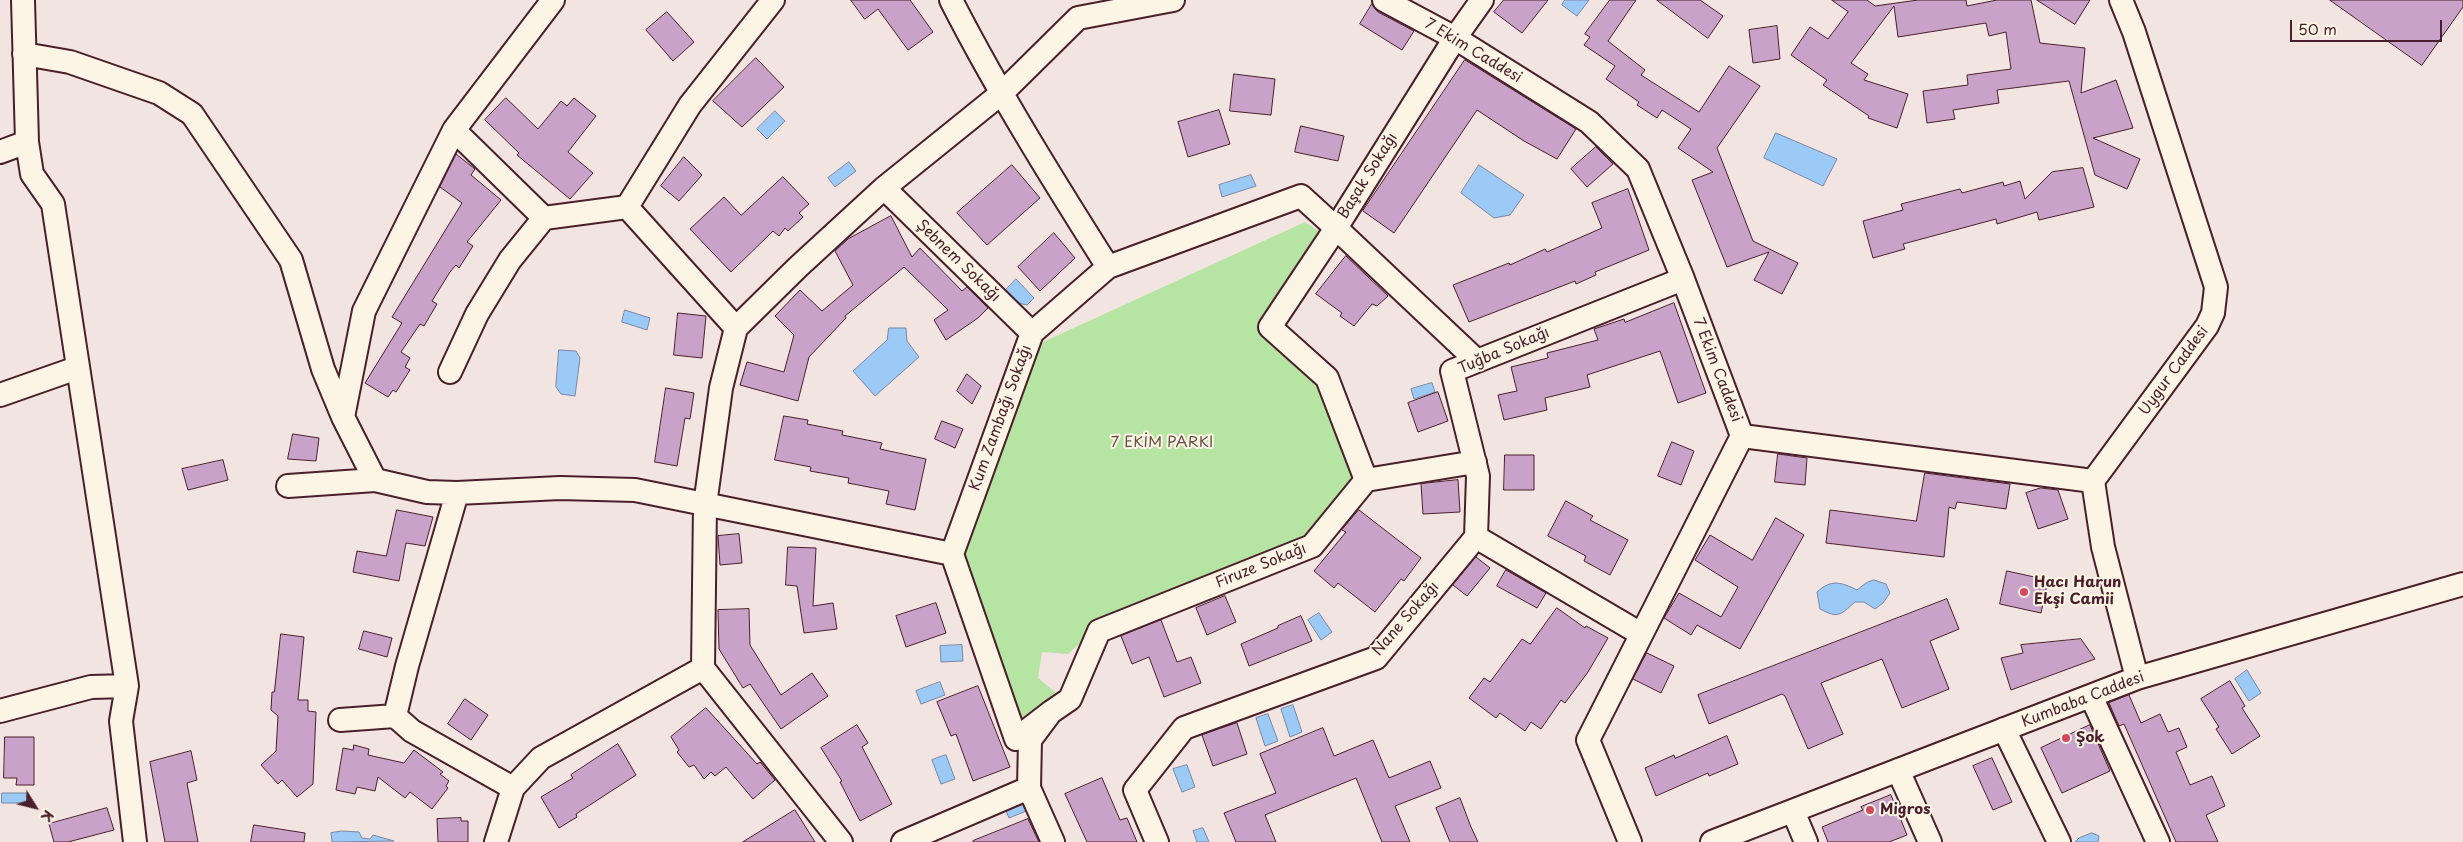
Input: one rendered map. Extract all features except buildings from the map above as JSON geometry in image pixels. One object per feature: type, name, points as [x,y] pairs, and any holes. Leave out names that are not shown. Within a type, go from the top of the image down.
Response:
[{"type":"street","points":[[23,0],[27,142],[32,174],[53,204],[127,686],[121,721],[135,842]]},
{"type":"street","points":[[343,417],[364,311],[454,130],[553,0]]},
{"type":"street","points":[[627,207],[690,105],[773,0]]},
{"type":"street","points":[[951,0],[978,52],[1055,183],[1108,267]]},
{"type":"street","points":[[841,842],[703,668],[705,505],[721,388],[736,328],[798,267],[884,188],[1003,92],[1074,9],[1173,0]]},
{"type":"street","name":"7 Ekim Caddesi","points":[[1384,0],[1455,38],[1589,122],[1638,169],[1683,279],[1742,436],[1588,740],[1630,842]]},
{"type":"street","name":"Başak Sokağı","points":[[1476,360],[1336,228],[1455,38],[1482,0]]},
{"type":"street","name":"Uygur Caddesi","points":[[2093,481],[2207,326],[2216,298],[2216,287],[2134,32],[2121,0]]},
{"type":"street","points":[[24,54],[70,62],[158,93],[192,114],[290,260],[323,369],[343,417],[376,480]]},
{"type":"street","points":[[454,130],[544,218]]},
{"type":"street","points":[[0,152],[27,142]]},
{"type":"street","name":"Şebnem Sokağı","points":[[884,188],[1032,333]]},
{"type":"street","name":"Kum Zambağı Sokağı","points":[[952,554],[1032,333],[1108,267],[1301,196],[1336,228]]},
{"type":"street","points":[[450,372],[478,314],[510,260],[544,218],[627,207]]},
{"type":"street","points":[[627,207],[736,328]]},
{"type":"street","points":[[1336,228],[1270,327],[1328,378],[1366,480],[1475,462]]},
{"type":"street","name":"Tuğba Sokağı","points":[[1476,537],[1478,476],[1452,371],[1683,279]]},
{"type":"street","points":[[0,394],[77,368]]},
{"type":"street","points":[[1742,436],[2093,481],[2103,546],[2137,678]]},
{"type":"street","points":[[288,486],[376,480],[427,492],[457,493],[560,488],[635,490],[952,554],[1016,739],[1051,712]]},
{"type":"street","name":"Firuze Sokağı","points":[[1053,842],[1029,788],[1030,740],[1051,712],[1070,699],[1099,631],[1312,546],[1366,480]]},
{"type":"street","points":[[395,716],[457,493]]},
{"type":"street","points":[[1476,537],[1641,634]]},
{"type":"street","name":"Nane Sokağı","points":[[1157,842],[1135,790],[1184,728],[1376,658],[1476,537]]},
{"type":"street","name":"Kumbaba Caddesi","points":[[1712,842],[2137,678],[2463,584]]},
{"type":"street","points":[[496,842],[513,788],[541,758],[703,668]]},
{"type":"street","points":[[0,710],[91,687],[127,686]]},
{"type":"street","points":[[2091,696],[2158,842]]},
{"type":"street","points":[[340,720],[395,716],[412,731],[513,788]]},
{"type":"street","points":[[2004,729],[2059,842]]},
{"type":"street","points":[[1898,770],[1930,842]]},
{"type":"street","points":[[903,842],[1029,788]]},
{"type":"street","points":[[1793,811],[1806,842]]},
{"type":"green space","name":"7 EKİM PARKI","points":[[1305,222],[1320,232],[1258,330],[1322,386],[1355,478],[1307,536],[1105,620],[1068,654],[1042,652],[1038,678],[1057,694],[1044,716],[1021,729],[960,553],[1041,343]]},
{"type":"water","points":[[1565,0],[1589,0],[1577,16],[1562,5]]},
{"type":"water","points":[[775,111],[785,121],[767,139],[757,129]]},
{"type":"water","points":[[1776,133],[1837,159],[1823,186],[1764,158]]},
{"type":"water","points":[[849,162],[856,171],[835,187],[828,178]]},
{"type":"water","points":[[1479,165],[1524,195],[1510,215],[1494,218],[1461,193]]},
{"type":"water","points":[[1251,175],[1256,186],[1222,197],[1219,185]]},
{"type":"water","points":[[1016,279],[1034,298],[1027,305],[1018,303],[1006,290]]},
{"type":"water","points":[[625,310],[650,318],[647,330],[622,322]]},
{"type":"water","points":[[889,328],[906,328],[907,341],[919,357],[875,396],[853,371],[887,340]]},
{"type":"water","points":[[559,350],[576,351],[580,358],[575,396],[561,394],[556,387]]},
{"type":"water","points":[[1432,383],[1435,392],[1414,399],[1411,389]]},
{"type":"water","points":[[1874,580],[1886,584],[1890,593],[1883,603],[1875,609],[1864,602],[1855,602],[1842,613],[1835,615],[1820,609],[1817,592],[1827,585],[1836,583],[1857,590]]},
{"type":"water","points":[[1319,613],[1332,632],[1321,640],[1308,620]]},
{"type":"water","points":[[962,645],[963,661],[941,662],[940,646]]},
{"type":"water","points":[[2247,670],[2261,693],[2249,701],[2235,679]]},
{"type":"water","points":[[940,682],[945,695],[921,704],[916,691]]},
{"type":"water","points":[[1293,705],[1302,732],[1290,737],[1281,709]]},
{"type":"water","points":[[1268,714],[1278,741],[1265,746],[1256,718]]},
{"type":"water","points":[[946,755],[955,779],[941,784],[932,760]]},
{"type":"water","points":[[1187,765],[1195,787],[1182,792],[1173,769]]},
{"type":"water","points":[[2,793],[27,793],[27,803],[2,803]]},
{"type":"water","points":[[1026,801],[1029,810],[1009,818],[1005,808]]},
{"type":"water","points":[[1203,828],[1209,842],[1197,842],[1193,831]]},
{"type":"water","points":[[342,831],[359,832],[362,838],[370,839],[373,835],[394,841],[332,842],[331,833]]},
{"type":"water","points":[[2092,833],[2099,836],[2098,842],[2075,842],[2079,838]]},
{"type":"place","name":"Hacı Harun Ekşi Camii","points":[[2024,592]]},
{"type":"place","name":"Şok","points":[[2066,738]]},
{"type":"place","name":"Migros","points":[[1870,810]]}]
